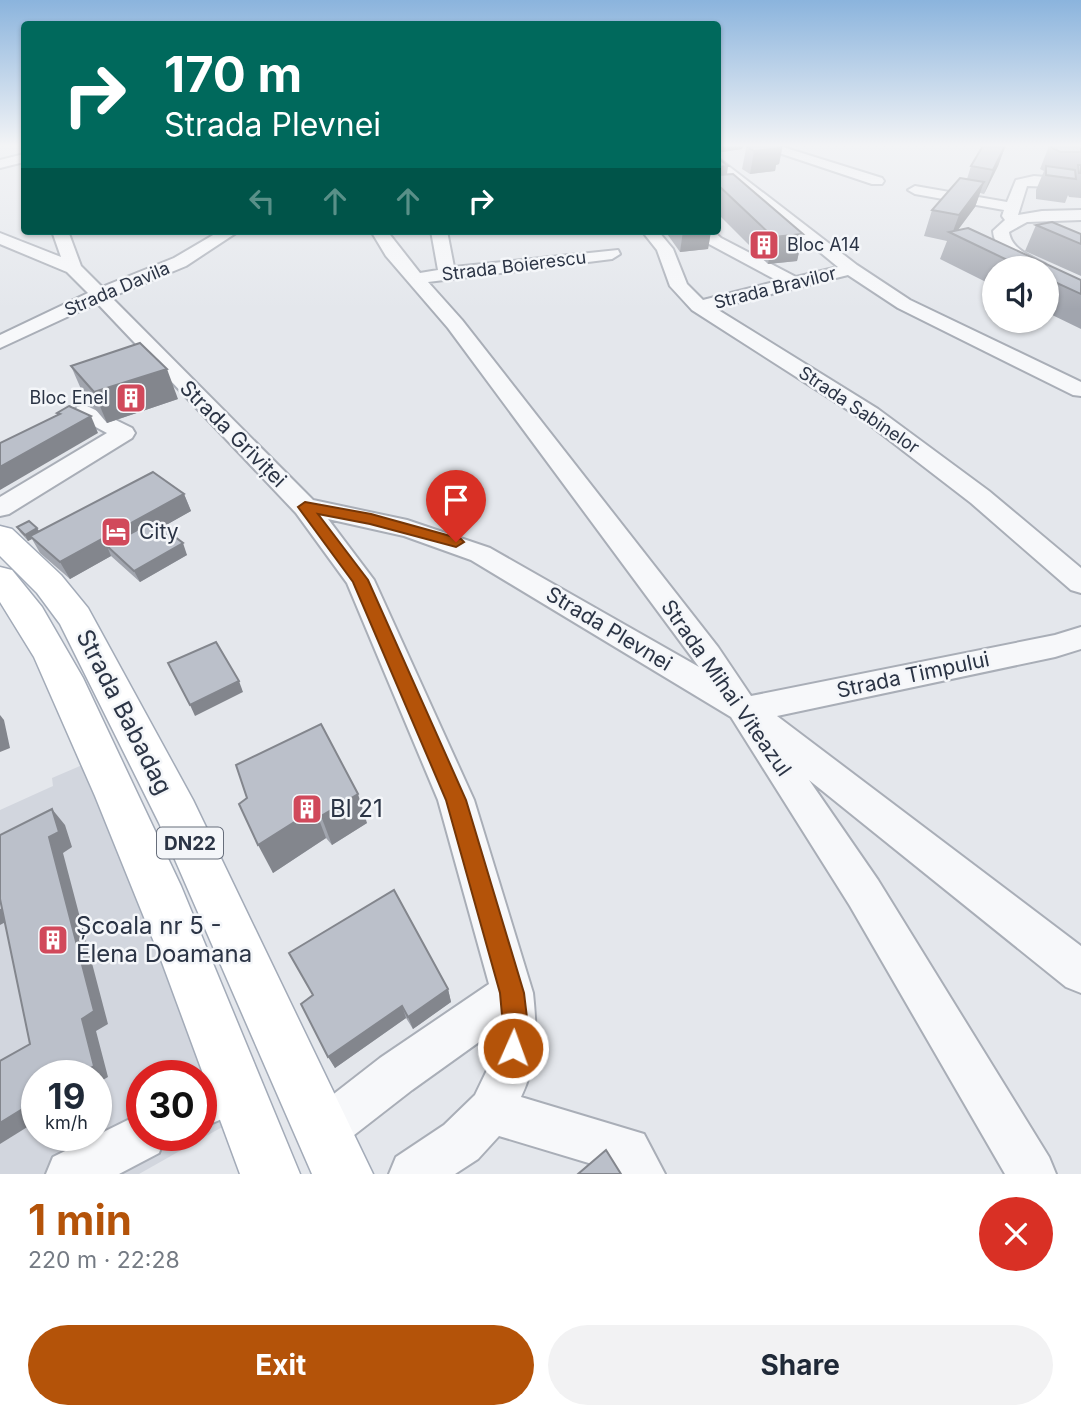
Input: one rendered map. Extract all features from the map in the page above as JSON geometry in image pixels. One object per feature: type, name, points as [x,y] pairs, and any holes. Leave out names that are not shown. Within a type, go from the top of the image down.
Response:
[{"type":"main road","name":"Strada Babadag","points":[[1,542],[18,597],[43,636],[138,841],[220,1097],[270,1174]]},
{"type":"main road","name":"Strada Babadag","points":[[1,542],[49,584],[75,617],[177,814],[343,1174]]},
{"type":"street","points":[[772,199],[851,269],[917,312],[1081,390]]},
{"type":"street","points":[[952,199],[1013,213],[1081,215]]},
{"type":"street","points":[[1014,256],[1003,246],[1001,238],[1013,213],[1016,199]]},
{"type":"street","name":"Strada Griviței","points":[[61,235],[73,268],[305,507],[360,580],[456,800],[512,993],[515,1026],[511,1070],[491,1111],[461,1142],[414,1174]]},
{"type":"street","name":"Strada Davila","points":[[2,339],[180,262],[224,235]]},
{"type":"street","name":"Strada Mihai Viteazul","points":[[381,235],[392,252],[455,324],[707,655],[864,894],[1032,1174]]},
{"type":"street","points":[[440,235],[447,273]]},
{"type":"street","name":"Strada Sabinelor","points":[[653,235],[665,249],[679,286],[699,306],[870,414],[980,497],[1081,583]]},
{"type":"street","points":[[708,235],[794,283]]},
{"type":"street","points":[[0,238],[73,268]]},
{"type":"street","name":"Strada Boierescu","points":[[416,279],[612,254]]},
{"type":"street","name":"Strada Bravilor","points":[[699,306],[851,269]]},
{"type":"street","points":[[1,542],[124,433],[85,412]]},
{"type":"street","name":"Strada Plevnei","points":[[305,507],[424,532],[475,549],[745,710],[1081,972]]},
{"type":"street","name":"Strada Timpului","points":[[745,710],[1055,646],[1081,638]]},
{"type":"street","points":[[324,1130],[396,1074],[512,993]]},
{"type":"street","points":[[491,1111],[627,1152],[641,1174]]},
{"type":"street","points":[[70,1174],[126,1144]]},
{"type":"shaded area","points":[[94,760],[201,1060],[126,1060],[126,1151],[180,1151],[139,1174],[0,1174],[0,810],[53,786],[52,778]]},
{"type":"shaded area","points":[[217,1106],[224,1126],[217,1130]]},
{"type":"building","points":[[733,199],[762,199],[803,234],[773,237]]},
{"type":"building","points":[[942,199],[971,199],[959,215],[932,210]]},
{"type":"building","points":[[1052,222],[1081,234],[1081,244],[1036,225]]},
{"type":"building","points":[[968,228],[1029,256],[999,256],[949,232]]},
{"type":"building","points":[[1059,270],[1081,280],[1081,294],[1059,284]]},
{"type":"building","points":[[140,343],[167,369],[94,392],[71,366]]},
{"type":"building","points":[[69,406],[91,416],[0,467],[0,443],[60,414],[57,413]]},
{"type":"building","points":[[153,472],[184,494],[60,562],[30,536]]},
{"type":"building","points":[[29,521],[37,528],[25,535],[17,527]]},
{"type":"building","points":[[154,521],[183,543],[134,571],[107,546]]},
{"type":"building","points":[[216,642],[239,681],[190,705],[168,663]]},
{"type":"building","points":[[321,724],[358,794],[321,816],[315,809],[258,845],[239,804],[247,798],[236,765]]},
{"type":"building","name":"Școala nr 5 - Elena Doamana","points":[[52,809],[59,832],[49,837],[94,1011],[82,1019],[92,1060],[21,1060],[21,1110],[0,1123],[0,1061],[30,1044],[0,899],[0,835]]},
{"type":"building","points":[[394,890],[448,989],[408,1017],[402,1006],[328,1057],[301,1004],[313,995],[289,953]]},
{"type":"building","points":[[606,1150],[621,1174],[578,1174]]},
{"type":"place","name":"Bloc A14","points":[[764,245]]},
{"type":"place","name":"Bloc Enel","points":[[131,398]]},
{"type":"place","name":"City","points":[[116,532]]},
{"type":"place","name":"Bl 21","points":[[307,809]]},
{"type":"place","name":"Școala nr 5 - Elena Doamana","points":[[53,940]]},
{"type":"route","points":[[456,542],[371,519],[305,507],[360,580],[456,800],[512,993],[515,1026],[513,1048]]}]
